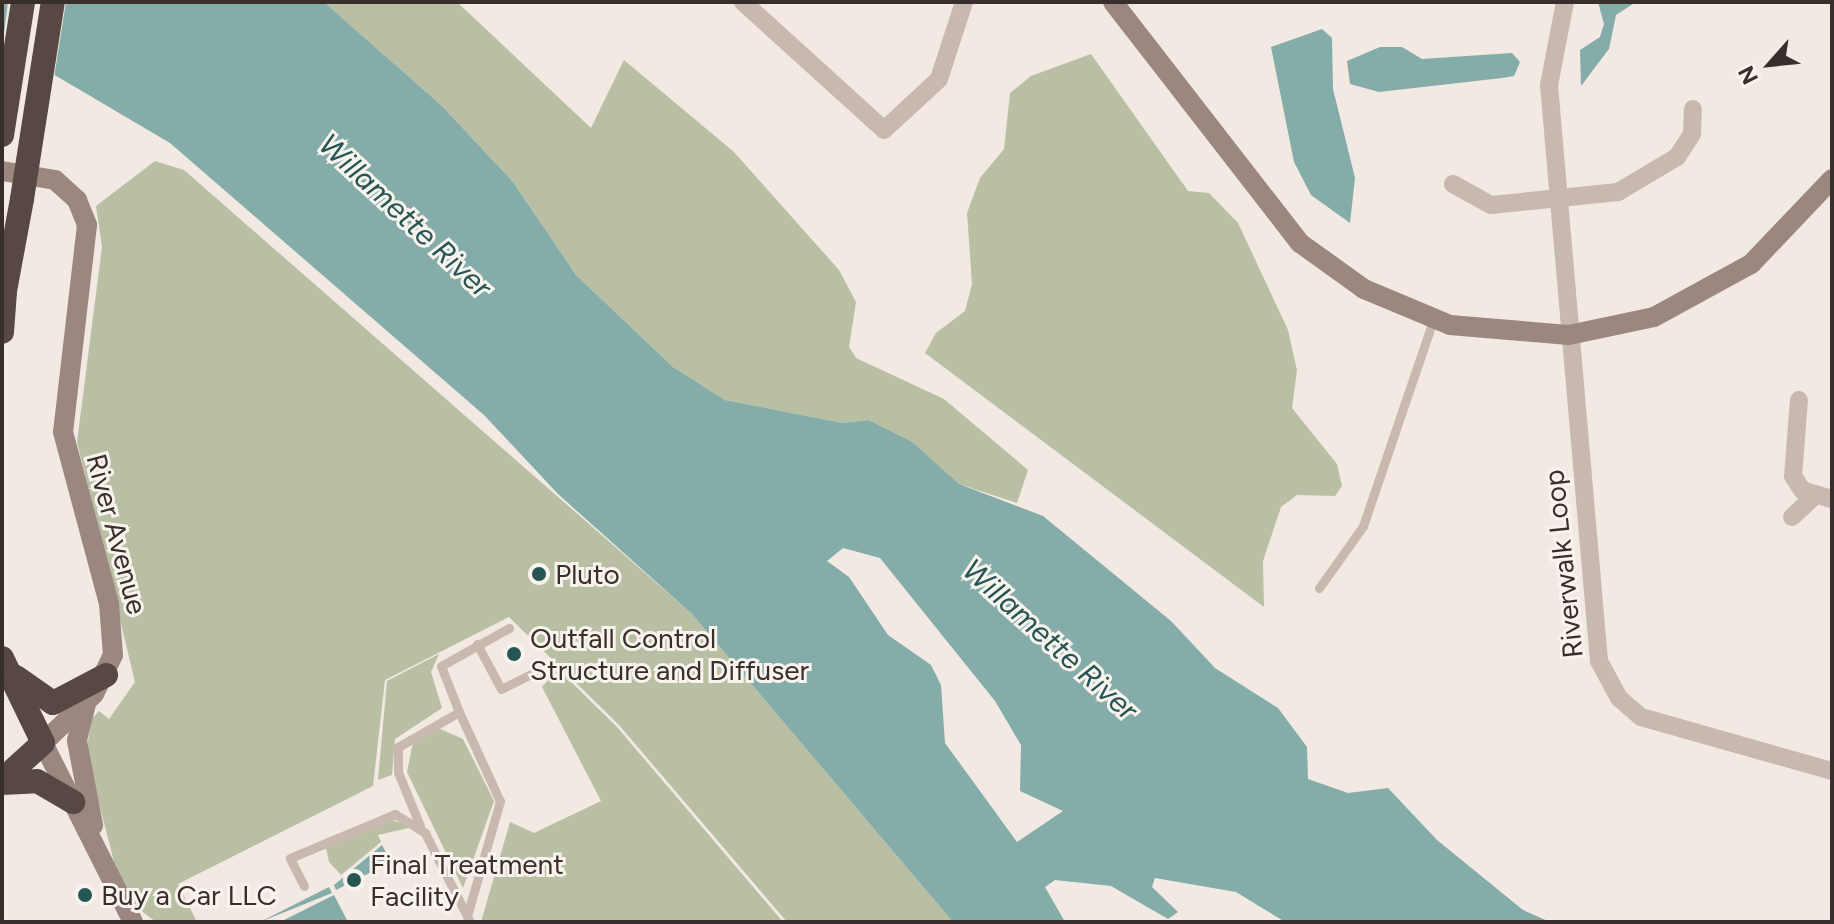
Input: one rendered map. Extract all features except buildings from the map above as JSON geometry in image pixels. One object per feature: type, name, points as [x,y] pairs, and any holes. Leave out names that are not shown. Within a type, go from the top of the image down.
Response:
[{"type":"highway","points":[[2,135],[23,2]]},
{"type":"highway","points":[[2,332],[4,297],[53,2]]},
{"type":"highway","points":[[4,663],[53,703],[106,675]]},
{"type":"highway","points":[[2,782],[43,743],[4,663]]},
{"type":"highway","points":[[2,782],[37,781],[73,802]]},
{"type":"street","points":[[743,2],[884,130],[939,79],[964,2]]},
{"type":"street","points":[[1113,2],[1300,243],[1364,289],[1433,320],[1501,335],[1569,335],[1654,317],[1719,286],[1781,239],[1832,179]]},
{"type":"street","name":"Riverwalk Loop","points":[[1565,2],[1549,75],[1595,638],[1607,680],[1641,717],[1832,771]]},
{"type":"street","points":[[1453,184],[1486,204],[1609,195],[1656,175],[1687,143],[1693,109]]},
{"type":"street","name":"River Avenue","points":[[2,171],[55,180],[77,200],[87,225],[63,432],[113,623],[106,675],[87,702],[43,743]]},
{"type":"street","points":[[1792,517],[1824,497],[1793,476],[1799,400]]},
{"type":"street","points":[[87,702],[77,741],[98,852]]},
{"type":"street","points":[[43,743],[133,922]]},
{"type":"lane","points":[[1319,588],[1363,526],[1433,320]]},
{"type":"lane","points":[[468,919],[500,801],[440,669],[477,644],[509,628]]},
{"type":"lane","points":[[477,644],[501,689],[547,666]]},
{"type":"lane","points":[[459,712],[408,735],[396,753],[420,826],[468,919]]},
{"type":"lane","points":[[304,886],[290,858],[384,813],[420,826]]},
{"type":"green space","points":[[324,2],[457,2],[591,128],[624,60],[734,152],[839,270],[856,302],[849,347],[856,358],[944,399],[1028,470],[1017,503],[959,484],[868,420],[843,423],[725,400],[673,367],[576,275],[513,182],[442,106]]},
{"type":"green space","points":[[1091,54],[1188,191],[1209,193],[1238,223],[1288,330],[1297,370],[1292,408],[1337,464],[1342,486],[1335,496],[1297,495],[1281,507],[1263,561],[1264,607],[925,353],[936,333],[965,311],[972,284],[967,213],[980,178],[1004,149],[1010,93],[1031,76]]},
{"type":"green space","points":[[155,161],[184,170],[692,614],[953,922],[787,922],[619,725],[509,617],[385,680],[373,786],[178,884],[197,922],[156,922],[135,906],[114,862],[86,752],[92,719],[99,711],[109,719],[135,682],[77,442],[102,247],[96,206]]},
{"type":"green space","points":[[439,654],[431,672],[442,708],[395,739],[392,775],[378,780],[387,681]]},
{"type":"green space","points":[[558,669],[617,727],[783,922],[481,922],[510,822],[534,833],[601,801],[542,687]]},
{"type":"green space","points":[[438,728],[463,739],[494,801],[463,888],[407,772],[413,742]]},
{"type":"green space","points":[[389,819],[413,827],[378,835],[381,842],[341,875],[329,862],[326,847]]},
{"type":"water","name":"Willamette River","points":[[2,2],[324,2],[442,106],[513,182],[576,275],[673,367],[725,400],[843,423],[868,420],[912,442],[959,484],[1043,516],[1171,621],[1215,668],[1278,708],[1307,747],[1308,779],[1348,793],[1388,788],[1437,840],[1523,910],[1550,922],[1285,922],[1236,892],[1155,878],[1152,887],[1178,912],[1168,919],[1111,886],[1055,880],[1045,887],[1065,922],[953,922],[692,614],[558,494],[484,415],[170,143],[2,44]],"holes":[[[843,548],[880,558],[995,701],[1021,745],[1020,791],[1063,811],[1017,842],[945,743],[941,685],[931,665],[888,635],[849,577],[827,561]]]},
{"type":"water","points":[[1598,2],[1636,2],[1616,15],[1609,49],[1581,86],[1580,50],[1600,37],[1604,24]]},
{"type":"water","points":[[1322,29],[1332,38],[1333,89],[1355,178],[1350,223],[1311,195],[1294,162],[1271,47]]},
{"type":"water","points":[[1380,47],[1402,47],[1422,59],[1512,53],[1520,62],[1514,76],[1502,78],[1379,92],[1350,84],[1347,61]]},
{"type":"water","points":[[382,845],[391,862],[336,890],[334,885]]},
{"type":"water","points":[[329,887],[332,893],[260,922]]},
{"type":"water","points":[[334,895],[348,922],[280,922]]},
{"type":"pier","points":[[8,2],[66,2],[53,84],[2,49]]},
{"type":"place","name":"Pluto","points":[[539,574]]},
{"type":"place","name":"Outfall Control Structure and Diffuser","points":[[514,654]]},
{"type":"place","name":"Final Treatment Facility","points":[[354,880]]},
{"type":"place","name":"Buy a Car LLC","points":[[85,895]]}]
